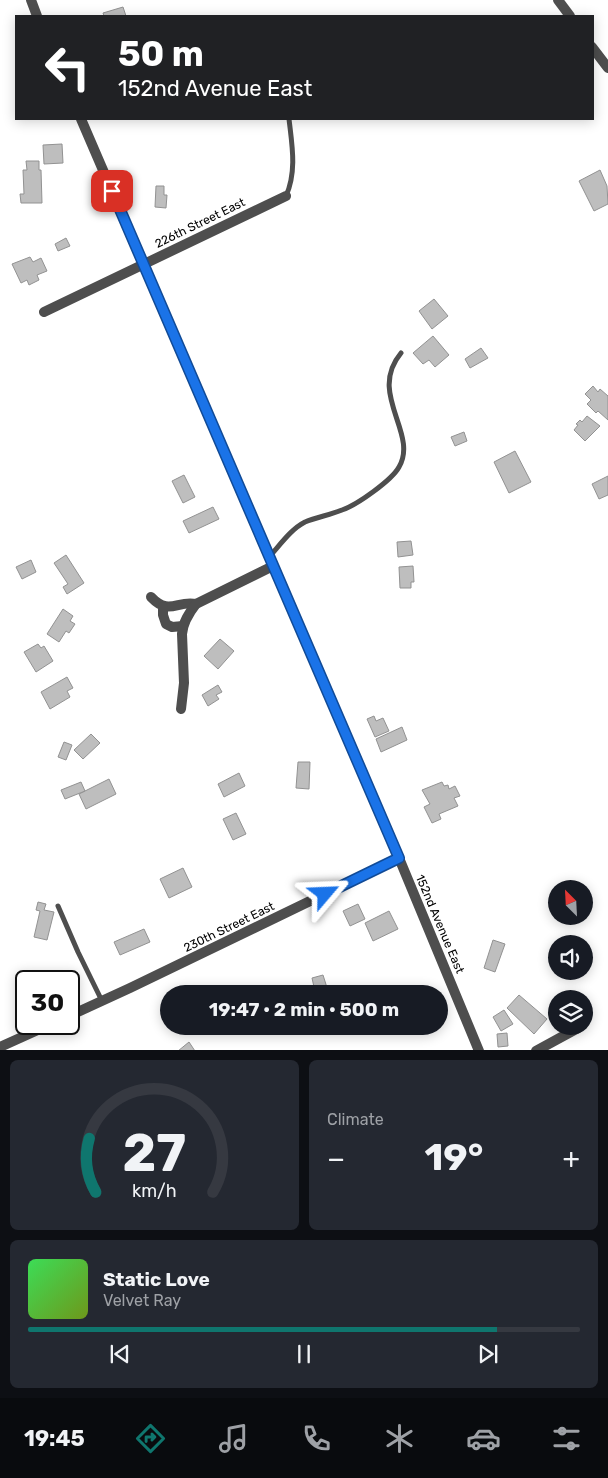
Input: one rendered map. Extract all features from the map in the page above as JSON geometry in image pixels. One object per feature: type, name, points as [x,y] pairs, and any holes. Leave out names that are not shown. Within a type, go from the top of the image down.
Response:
[{"type":"street","points":[[30,0],[38,15]]},
{"type":"street","points":[[558,0],[569,15]]},
{"type":"street","points":[[594,50],[608,68]]},
{"type":"street","name":"152nd Avenue East","points":[[81,120],[399,858],[479,1050]]},
{"type":"street","name":"226th Street East","points":[[44,312],[286,196]]},
{"type":"street","points":[[181,709],[184,683],[183,626],[189,612],[196,604],[271,561]]},
{"type":"street","points":[[151,597],[163,607],[189,603],[196,604]]},
{"type":"street","points":[[163,607],[166,624],[183,626]]},
{"type":"street","name":"230th Street East","points":[[80,1011],[399,858]]},
{"type":"street","points":[[0,1047],[27,1035]]},
{"type":"street","points":[[536,1050],[565,1035]]},
{"type":"lane","points":[[286,196],[290,186],[293,167],[289,120]]},
{"type":"lane","points":[[271,561],[290,533],[304,523],[343,510],[364,498],[381,485],[400,466],[403,453],[402,431],[392,409],[389,383],[393,362],[401,353]]},
{"type":"lane","points":[[58,906],[102,1001]]},
{"type":"building","points":[[123,7],[126,15],[104,15],[103,13]]},
{"type":"building","points":[[62,144],[63,163],[44,164],[43,145]]},
{"type":"building","points":[[26,161],[39,161],[42,203],[21,203],[20,194],[24,194],[23,170],[27,170]]},
{"type":"building","points":[[600,170],[607,186],[608,204],[594,211],[579,181]]},
{"type":"building","points":[[156,186],[164,186],[164,195],[167,195],[166,208],[155,207]]},
{"type":"building","points":[[66,238],[70,246],[58,251],[55,244]]},
{"type":"building","points":[[30,257],[33,262],[41,258],[47,271],[37,275],[39,280],[29,285],[27,280],[21,283],[12,264]]},
{"type":"building","points":[[434,299],[448,316],[432,329],[419,311]]},
{"type":"building","points":[[433,336],[449,355],[435,367],[429,360],[423,364],[413,353]]},
{"type":"building","points":[[481,348],[488,358],[470,368],[465,359]]},
{"type":"building","points":[[593,386],[598,392],[600,389],[608,396],[608,420],[598,411],[596,413],[587,404],[591,400],[585,394]]},
{"type":"building","points":[[587,416],[600,426],[585,441],[574,430],[578,425],[576,424],[580,420],[582,422]]},
{"type":"building","points":[[464,432],[467,441],[455,446],[451,437]]},
{"type":"building","points":[[515,451],[531,482],[509,493],[494,462]]},
{"type":"building","points":[[184,475],[195,497],[183,503],[172,481]]},
{"type":"building","points":[[608,476],[608,495],[599,499],[592,484]]},
{"type":"building","points":[[213,507],[219,519],[189,533],[183,521]]},
{"type":"building","points":[[411,541],[413,555],[398,557],[397,542]]},
{"type":"building","points":[[66,555],[84,583],[67,594],[63,587],[68,584],[54,563]]},
{"type":"building","points":[[31,560],[36,572],[22,579],[16,567]]},
{"type":"building","points":[[413,566],[414,582],[411,582],[411,588],[400,588],[399,567]]},
{"type":"building","points":[[63,609],[73,616],[70,621],[75,624],[69,633],[66,631],[59,642],[47,634]]},
{"type":"building","points":[[220,639],[234,651],[218,669],[204,656]]},
{"type":"building","points":[[38,644],[41,648],[44,646],[53,661],[36,672],[24,652]]},
{"type":"building","points":[[67,677],[73,688],[67,691],[70,697],[50,709],[41,692]]},
{"type":"building","points":[[218,685],[222,692],[216,695],[219,699],[208,706],[202,695]]},
{"type":"building","points":[[374,716],[376,721],[383,718],[389,731],[375,737],[367,719]]},
{"type":"building","points":[[402,727],[407,740],[381,752],[376,739]]},
{"type":"building","points":[[91,734],[100,743],[83,759],[74,750]]},
{"type":"building","points":[[64,742],[72,745],[66,760],[58,757]]},
{"type":"building","points":[[298,762],[310,762],[309,789],[296,788]]},
{"type":"building","points":[[239,773],[245,786],[224,797],[218,784]]},
{"type":"building","points":[[109,779],[116,794],[86,809],[79,794]]},
{"type":"building","points":[[81,782],[85,791],[65,799],[61,790]]},
{"type":"building","points":[[442,782],[444,786],[448,785],[449,789],[455,786],[460,796],[454,798],[458,806],[439,814],[441,819],[432,823],[424,807],[430,804],[422,790]]},
{"type":"building","points":[[236,813],[246,834],[233,840],[223,819]]},
{"type":"building","points":[[183,868],[192,887],[169,898],[160,879]]},
{"type":"building","points":[[38,902],[46,904],[44,910],[54,912],[47,940],[34,937],[40,911],[36,910]]},
{"type":"building","points":[[358,904],[365,919],[350,926],[343,911]]},
{"type":"building","points":[[389,911],[398,929],[373,941],[365,923]]},
{"type":"building","points":[[144,929],[150,942],[120,955],[114,942]]},
{"type":"building","points":[[493,940],[505,944],[495,972],[484,968]]},
{"type":"building","points":[[323,975],[326,985],[314,985],[312,978]]},
{"type":"building","points":[[519,995],[547,1019],[534,1034],[507,1008]]},
{"type":"building","points":[[504,1010],[513,1024],[501,1031],[493,1017]]},
{"type":"building","points":[[507,1033],[508,1046],[498,1047],[497,1034]]},
{"type":"building","points":[[189,1042],[194,1050],[179,1050]]},
{"type":"route","points":[[112,191],[399,858],[325,894]]}]
